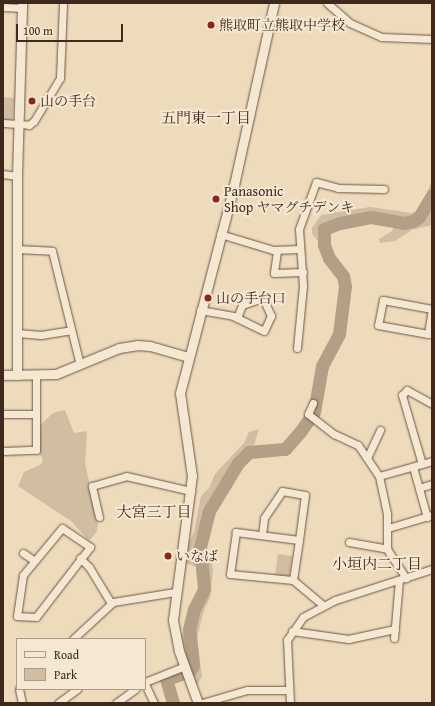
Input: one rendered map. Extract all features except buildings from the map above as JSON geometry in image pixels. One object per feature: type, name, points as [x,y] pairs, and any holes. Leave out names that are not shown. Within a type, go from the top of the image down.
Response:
[{"type":"street","points":[[3,123],[29,125],[34,121],[60,78],[63,3]]},
{"type":"street","points":[[198,703],[174,634],[175,592],[191,491],[189,453],[180,393],[200,310],[236,177],[274,3]]},
{"type":"street","points":[[327,3],[350,23],[381,37],[432,39]]},
{"type":"street","points":[[3,7],[22,5],[17,176],[17,375]]},
{"type":"street","points":[[3,174],[17,176]]},
{"type":"street","points":[[298,348],[303,272],[299,229],[316,182],[338,188],[384,189]]},
{"type":"street","points":[[220,234],[277,251],[300,249]]},
{"type":"street","points":[[17,250],[52,251],[80,365]]},
{"type":"street","points":[[277,251],[274,273],[303,272]]},
{"type":"street","points":[[200,310],[237,318],[264,331],[271,316],[263,298],[242,305],[237,318]]},
{"type":"street","points":[[383,300],[432,310],[428,334],[378,325],[383,300]]},
{"type":"street","points":[[17,333],[41,334],[71,330]]},
{"type":"street","points":[[3,375],[36,376],[56,374],[119,348],[137,345],[150,346],[188,357]]},
{"type":"street","points":[[3,451],[36,450],[36,376]]},
{"type":"street","points":[[422,464],[402,394],[407,390],[432,404]]},
{"type":"street","points":[[313,403],[311,416],[334,434],[358,445],[379,476],[388,528],[387,549],[402,579],[394,638]]},
{"type":"street","points":[[3,414],[36,414]]},
{"type":"street","points":[[367,458],[380,430]]},
{"type":"street","points":[[379,476],[432,461]]},
{"type":"street","points":[[388,528],[429,516],[413,467]]},
{"type":"street","points":[[99,517],[92,486],[126,476],[191,491]]},
{"type":"street","points":[[419,488],[432,484]]},
{"type":"street","points":[[262,535],[264,518],[282,491],[305,494],[293,580]]},
{"type":"street","points":[[62,528],[90,547],[80,558],[36,617],[17,616],[21,582],[35,561],[62,528]]},
{"type":"street","points":[[298,540],[236,532],[230,574],[293,580],[323,605]]},
{"type":"street","points":[[349,542],[387,549]]},
{"type":"street","points":[[24,552],[35,561]]},
{"type":"street","points":[[80,558],[89,567],[111,603]]},
{"type":"street","points":[[290,703],[286,650],[292,631],[303,617],[323,605],[432,570]]},
{"type":"street","points":[[74,638],[111,603],[175,592]]},
{"type":"street","points":[[292,631],[348,639],[395,629]]},
{"type":"street","points":[[146,683],[185,666]]},
{"type":"street","points":[[146,685],[154,703]]},
{"type":"street","points":[[19,690],[22,703]]},
{"type":"street","points":[[58,703],[76,690]]},
{"type":"street","points":[[116,703],[134,690]]},
{"type":"street","points":[[202,703],[247,690],[289,690]]},
{"type":"green space","points":[[3,97],[14,98],[13,116],[10,123],[3,123]]},
{"type":"green space","points":[[432,181],[432,225],[412,230],[395,241],[380,243],[379,239],[392,231],[397,220],[379,216],[365,216],[327,225],[322,229],[321,245],[312,234],[312,228],[321,215],[370,207],[412,213],[420,209]]},
{"type":"green space","points":[[65,410],[74,433],[87,431],[85,463],[98,521],[97,531],[91,539],[88,540],[71,521],[18,486],[24,472],[42,464],[43,458],[39,454],[39,426],[53,413]]},
{"type":"green space","points":[[259,429],[253,449],[236,463],[217,492],[201,530],[199,546],[211,559],[213,570],[210,598],[204,610],[197,638],[202,676],[196,687],[183,653],[181,635],[185,630],[186,616],[201,586],[196,567],[185,563],[189,542],[194,532],[201,496],[209,488],[215,474],[244,443],[249,432]]},
{"type":"green space","points":[[278,554],[292,556],[290,575],[286,577],[275,576]]},
{"type":"waterway","points":[[191,669],[193,665],[189,629],[194,609],[204,589],[200,547],[209,511],[238,463],[249,452],[285,449],[300,432],[314,412],[322,366],[339,334],[345,286],[343,276],[329,258],[324,245],[324,229],[340,223],[371,217],[404,223],[413,221],[419,217],[432,195]]},
{"type":"waterway","points":[[173,703],[166,679],[184,673]]},
{"type":"place","name":"熊取町立熊取中学校","points":[[211,25]]},
{"type":"place","name":"山の手台","points":[[32,101]]},
{"type":"place","name":"Panasonic Shop ヤマグチデンキ","points":[[216,199]]},
{"type":"place","name":"山の手台口","points":[[208,298]]},
{"type":"place","name":"いなば","points":[[168,556]]},
{"type":"district","name":"五門東一丁目","points":[[206,118]]},
{"type":"district","name":"大宮三丁目","points":[[154,512]]},
{"type":"district","name":"小垣内二丁目","points":[[377,564]]}]
